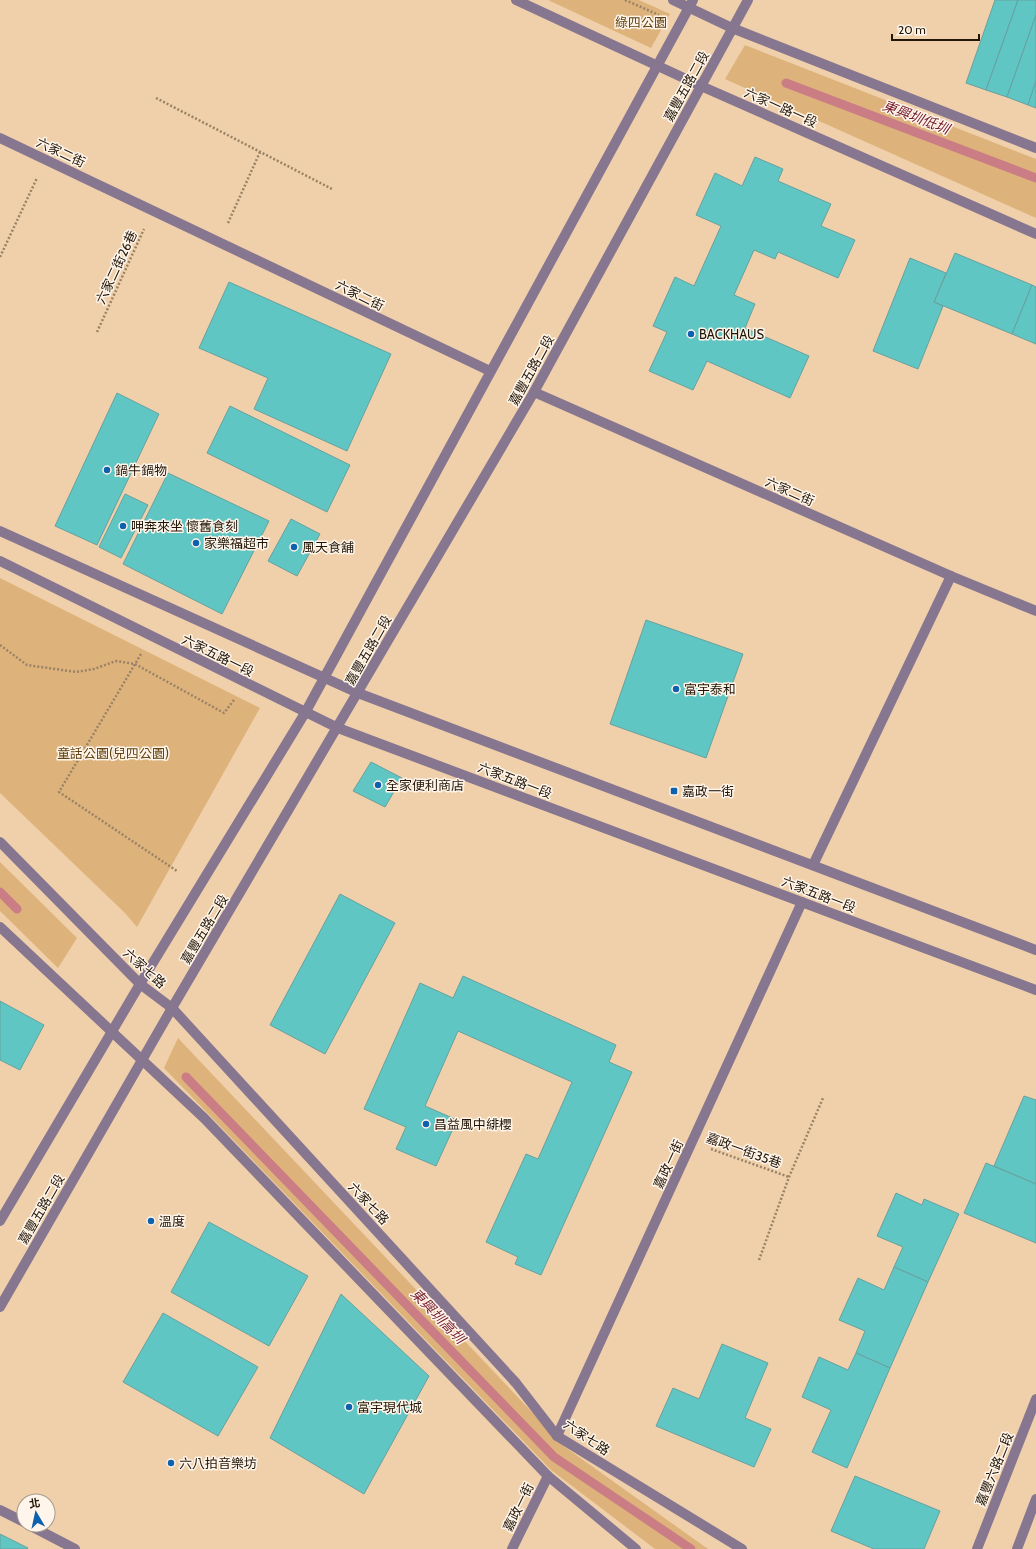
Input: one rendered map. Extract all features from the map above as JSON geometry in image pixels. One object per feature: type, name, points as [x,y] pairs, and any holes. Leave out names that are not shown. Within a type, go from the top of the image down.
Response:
[{"type":"street","name":"六家一路一段","points":[[516,0],[700,86],[1036,234]]},
{"type":"street","points":[[673,0],[690,4],[732,28],[1036,148]]},
{"type":"street","name":"嘉豐五路二段","points":[[0,1307],[172,1008],[338,728],[534,392],[748,0]]},
{"type":"street","name":"嘉豐五路二段","points":[[0,1221],[140,984],[305,713],[690,4]]},
{"type":"street","name":"六家二街","points":[[0,138],[490,371]]},
{"type":"street","name":"六家二街","points":[[534,392],[951,576],[1036,611]]},
{"type":"street","name":"六家五路一段","points":[[0,531],[358,693],[1036,950]]},
{"type":"street","name":"六家五路一段","points":[[0,561],[338,728],[1036,990]]},
{"type":"street","points":[[813,865],[951,576]]},
{"type":"street","name":"六家七路","points":[[0,842],[140,984],[172,1008],[516,1383],[557,1436],[742,1549]]},
{"type":"street","name":"嘉政一街","points":[[557,1436],[802,902]]},
{"type":"street","points":[[0,927],[111,1033],[204,1118],[548,1476],[636,1549]]},
{"type":"street","name":"嘉豐六路二段","points":[[976,1549],[1036,1399]]},
{"type":"street","name":"嘉政一街","points":[[512,1549],[548,1476]]},
{"type":"street","points":[[1017,1549],[1036,1499]]},
{"type":"street","points":[[0,1510],[16,1518]]},
{"type":"street","points":[[44,1533],[74,1549]]},
{"type":"path","points":[[625,0],[679,25]]},
{"type":"path","points":[[156,98],[332,189]]},
{"type":"path","points":[[219,242],[260,152]]},
{"type":"path","points":[[0,257],[46,160]]},
{"type":"path","name":"六家二街26巷","points":[[97,332],[153,210]]},
{"type":"path","points":[[0,645],[27,665],[76,672],[94,669],[116,661],[135,664],[224,713],[235,699]]},
{"type":"path","points":[[142,653],[59,792],[177,871]]},
{"type":"path","name":"嘉政一街35巷","points":[[759,1260],[789,1177],[823,1098]]},
{"type":"path","name":"嘉政一街35巷","points":[[692,1142],[789,1177]]},
{"type":"green space","name":"綠四公園","points":[[548,0],[639,0],[670,14],[651,48]]},
{"type":"green space","points":[[745,45],[1036,159],[1036,218],[725,79]]},
{"type":"green space","name":"童話公園(兒四公園)","points":[[0,578],[260,708],[137,927],[125,913],[0,793]]},
{"type":"green space","points":[[0,862],[77,938],[58,968],[0,911]]},
{"type":"green space","points":[[178,1038],[565,1447],[708,1549],[655,1549],[551,1470],[164,1068]]},
{"type":"building","points":[[995,0],[1018,0],[986,90],[966,83]]},
{"type":"building","points":[[1018,0],[1036,0],[1036,15],[1007,97],[986,90]]},
{"type":"building","points":[[1036,15],[1036,81],[1028,105],[1007,97]]},
{"type":"building","points":[[1036,81],[1036,108],[1028,105]]},
{"type":"building","points":[[755,157],[783,169],[778,181],[831,204],[821,226],[855,240],[838,278],[778,252],[775,259],[754,250],[734,295],[755,304],[745,328],[809,356],[790,398],[707,361],[693,390],[649,371],[667,332],[653,326],[675,277],[694,286],[721,226],[696,215],[715,173],[742,186]]},
{"type":"building","points":[[955,253],[1032,285],[1012,334],[934,302]]},
{"type":"building","points":[[910,258],[946,273],[934,302],[943,306],[918,369],[873,351]]},
{"type":"building","points":[[229,282],[391,354],[347,451],[254,409],[268,378],[199,348]]},
{"type":"building","points":[[1032,285],[1036,287],[1036,344],[1012,334]]},
{"type":"building","name":"鍋牛鍋物","points":[[117,393],[159,414],[97,545],[55,526]]},
{"type":"building","points":[[230,406],[350,465],[327,512],[207,453]]},
{"type":"building","name":"家樂福超市","points":[[168,473],[269,521],[222,614],[123,564]]},
{"type":"building","name":"呷奔來坐 懷舊食刻","points":[[125,494],[148,505],[121,558],[99,547]]},
{"type":"building","name":"風天食舖","points":[[291,519],[320,534],[297,576],[268,561]]},
{"type":"building","name":"富宇泰和","points":[[646,620],[743,654],[706,758],[610,724]]},
{"type":"building","name":"全家便利商店","points":[[371,762],[402,778],[385,807],[353,791]]},
{"type":"building","points":[[340,894],[395,923],[325,1054],[270,1025]]},
{"type":"building","name":"昌益風中緋櫻","points":[[463,976],[616,1045],[609,1062],[632,1072],[541,1275],[515,1264],[518,1257],[486,1242],[526,1154],[538,1159],[572,1082],[458,1031],[425,1106],[457,1120],[436,1166],[396,1149],[406,1127],[364,1109],[420,983],[453,998]]},
{"type":"building","points":[[0,1001],[44,1025],[20,1070],[0,1060]]},
{"type":"building","points":[[1024,1096],[1036,1100],[1036,1184],[994,1166]]},
{"type":"building","points":[[986,1163],[1036,1184],[1036,1243],[964,1213]]},
{"type":"building","points":[[896,1193],[922,1205],[924,1199],[959,1214],[928,1282],[894,1267],[903,1247],[877,1236]]},
{"type":"building","points":[[209,1222],[308,1276],[269,1346],[171,1292]]},
{"type":"building","points":[[894,1267],[928,1282],[890,1368],[856,1353],[865,1331],[839,1320],[858,1278],[884,1290]]},
{"type":"building","name":"富宇現代城","points":[[341,1294],[429,1376],[364,1494],[270,1438]]},
{"type":"building","points":[[163,1313],[258,1367],[218,1436],[123,1382]]},
{"type":"building","points":[[722,1344],[768,1363],[745,1418],[771,1429],[754,1467],[656,1426],[673,1388],[699,1399]]},
{"type":"building","points":[[856,1353],[890,1368],[847,1468],[812,1452],[831,1410],[802,1397],[819,1357],[848,1370]]},
{"type":"building","points":[[855,1476],[940,1511],[924,1549],[874,1549],[831,1531]]},
{"type":"building","points":[[0,1534],[28,1548],[0,1549]]},
{"type":"waterway","name":"東興圳低圳","points":[[786,83],[1036,178]]},
{"type":"waterway","name":"東興圳高圳","points":[[0,892],[17,909]]},
{"type":"waterway","name":"東興圳高圳","points":[[186,1077],[554,1457],[691,1549]]},
{"type":"place","name":"BACKHAUS","points":[[691,334]]},
{"type":"place","name":"鍋牛鍋物","points":[[107,470]]},
{"type":"place","name":"呷奔來坐 懷舊食刻","points":[[123,526]]},
{"type":"place","name":"家樂福超市","points":[[196,543]]},
{"type":"place","name":"風天食舖","points":[[294,547]]},
{"type":"place","name":"富宇泰和","points":[[676,689]]},
{"type":"place","name":"全家便利商店","points":[[378,785]]},
{"type":"place","name":"嘉政一街","points":[[674,791]]},
{"type":"place","name":"昌益風中緋櫻","points":[[426,1124]]},
{"type":"place","name":"溫度","points":[[151,1221]]},
{"type":"place","name":"富宇現代城","points":[[349,1407]]},
{"type":"place","name":"六八拍音樂坊","points":[[171,1463]]}]
